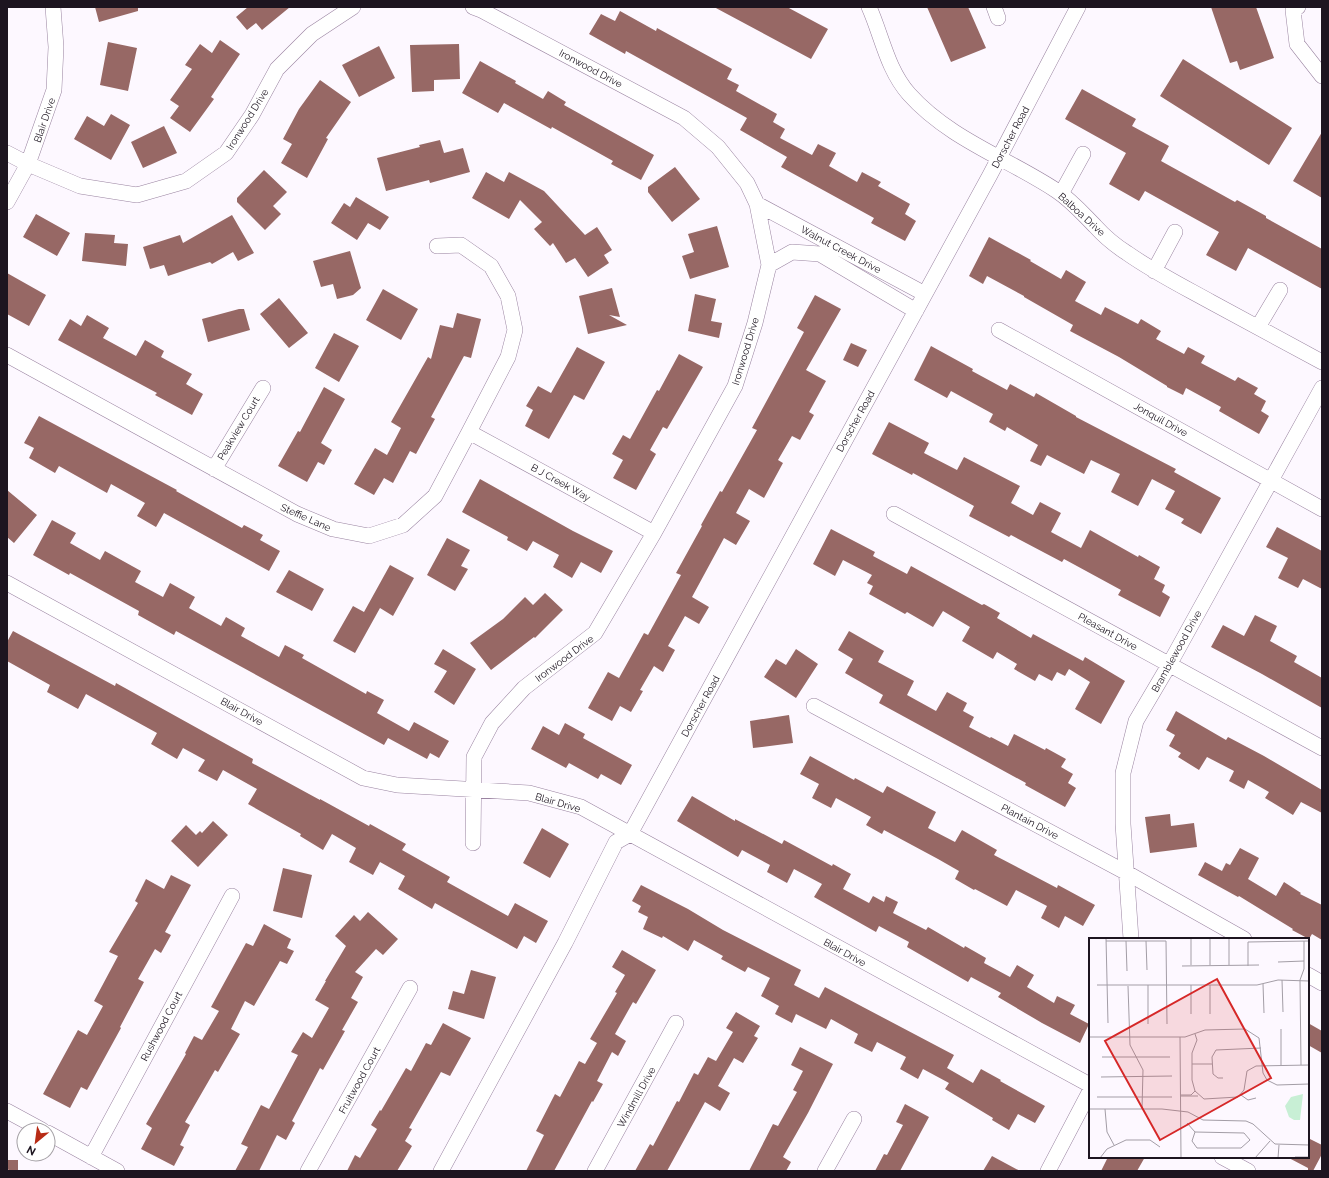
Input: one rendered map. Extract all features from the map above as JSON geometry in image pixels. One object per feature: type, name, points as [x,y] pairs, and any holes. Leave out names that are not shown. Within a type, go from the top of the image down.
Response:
[{"type":"street","name":"Blair Drive","points":[[7,202],[28,164],[54,90],[56,47],[53,7]]},
{"type":"street","name":"Ironwood Drive","points":[[7,153],[28,164],[80,186],[136,195],[186,181],[226,153],[252,115],[277,69],[312,34],[352,7]]},
{"type":"street","name":"Ironwood Drive","points":[[473,7],[482,10],[684,118],[718,147],[747,183],[757,204],[769,266],[755,323],[735,386],[654,533],[595,633],[524,688],[492,723],[474,757],[473,843]]},
{"type":"street","name":"Balboa Drive","points":[[869,7],[878,25],[886,55],[895,75],[909,94],[929,114],[950,130],[1036,178],[1061,194],[1096,228],[1126,252],[1154,271],[1322,362]]},
{"type":"street","name":"Dorscher Road","points":[[630,834],[999,158],[1078,7]]},
{"type":"street","points":[[1298,7],[1293,10],[1297,44],[1322,76]]},
{"type":"street","points":[[1061,194],[1083,154]]},
{"type":"street","name":"Walnut Creek Drive","points":[[757,204],[925,294]]},
{"type":"street","points":[[1154,271],[1175,232]]},
{"type":"street","name":"Steffie Lane","points":[[7,355],[297,514],[333,529],[369,536],[403,525],[435,496],[508,357],[515,330],[508,296],[491,266],[461,245],[437,246]]},
{"type":"street","name":"Walnut Creek Drive","points":[[769,266],[792,252],[820,254],[916,311]]},
{"type":"street","points":[[1258,327],[1280,290]]},
{"type":"street","name":"Jonquil Drive","points":[[1000,330],[1322,509]]},
{"type":"street","name":"Peakview Court","points":[[214,469],[262,388]]},
{"type":"street","name":"Bramblewood Drive","points":[[1131,938],[1123,824],[1123,773],[1136,721],[1169,665],[1322,388]]},
{"type":"street","name":"B J Creek Way","points":[[469,432],[654,533]]},
{"type":"street","name":"Pleasant Drive","points":[[894,514],[1322,748]]},
{"type":"street","name":"Blair Drive","points":[[7,583],[363,778],[397,785],[529,794],[581,807],[1089,1085]]},
{"type":"street","name":"Plantain Drive","points":[[814,706],[1127,873],[1242,938]]},
{"type":"street","points":[[441,1171],[565,943],[616,842],[630,834]]},
{"type":"street","name":"Rushwood Court","points":[[91,1157],[232,896]]},
{"type":"street","points":[[1309,976],[1322,983]]},
{"type":"street","name":"Fruitwood Court","points":[[308,1171],[410,988]]},
{"type":"street","name":"Windmill Drive","points":[[595,1171],[676,1023]]},
{"type":"street","points":[[1048,1171],[1089,1093]]},
{"type":"street","points":[[7,1111],[27,1122]]},
{"type":"street","points":[[825,1171],[854,1120]]},
{"type":"street","points":[[56,1137],[117,1171]]},
{"type":"street","points":[[1224,1158],[1248,1171]]},
{"type":"building","points":[[95,7],[138,7],[138,11],[99,22]]},
{"type":"building","points":[[248,7],[290,7],[262,30],[256,23],[247,30],[236,17]]},
{"type":"building","points":[[714,7],[787,7],[828,29],[811,59]]},
{"type":"building","points":[[927,7],[968,7],[986,48],[951,62]]},
{"type":"building","points":[[1211,7],[1256,7],[1274,58],[1240,70],[1237,61],[1230,63]]},
{"type":"building","points":[[620,11],[656,31],[657,28],[732,69],[727,79],[739,85],[736,91],[777,114],[773,122],[785,129],[780,138],[812,155],[818,144],[836,153],[829,166],[857,182],[862,172],[881,182],[878,186],[910,204],[905,214],[916,221],[905,241],[871,223],[874,218],[781,167],[787,157],[740,130],[747,118],[626,51],[625,54],[589,34],[601,14],[615,21]]},
{"type":"building","points":[[220,40],[240,54],[211,97],[214,99],[190,132],[170,118],[179,106],[170,100],[192,69],[185,65],[200,44],[212,53]]},
{"type":"building","points":[[108,42],[137,48],[128,91],[100,85]]},
{"type":"building","points":[[459,44],[460,79],[434,80],[434,91],[412,92],[410,45]]},
{"type":"building","points":[[379,46],[395,78],[359,97],[342,65]]},
{"type":"building","points":[[1183,59],[1292,128],[1269,165],[1160,96]]},
{"type":"building","points":[[480,61],[516,81],[515,83],[543,99],[548,91],[566,102],[564,105],[654,155],[641,180],[611,164],[613,161],[552,127],[551,129],[504,103],[498,113],[462,93]]},
{"type":"building","points":[[320,80],[351,102],[326,138],[328,139],[307,178],[281,163],[292,144],[283,139],[299,109]]},
{"type":"building","points":[[1082,89],[1136,119],[1132,126],[1169,146],[1161,161],[1235,202],[1237,200],[1322,249],[1322,289],[1248,248],[1236,271],[1206,255],[1219,232],[1145,191],[1139,201],[1109,184],[1126,153],[1065,119]]},
{"type":"building","points":[[111,114],[130,125],[111,160],[74,139],[87,116],[104,126]]},
{"type":"building","points":[[164,126],[177,153],[143,168],[131,142]]},
{"type":"building","points":[[1322,132],[1322,198],[1293,181]]},
{"type":"building","points":[[440,140],[444,153],[463,148],[470,172],[430,183],[429,180],[386,191],[377,158],[420,147],[419,145]]},
{"type":"building","points":[[675,167],[700,199],[672,222],[648,192],[648,187]]},
{"type":"building","points":[[264,170],[287,192],[273,206],[281,214],[265,230],[237,202],[237,198]]},
{"type":"building","points":[[486,172],[504,182],[509,172],[544,191],[585,235],[597,227],[612,250],[604,255],[609,263],[588,277],[575,258],[566,263],[553,243],[550,246],[534,229],[542,222],[520,200],[509,219],[472,198]]},
{"type":"building","points":[[356,197],[389,217],[380,230],[368,223],[357,240],[331,223],[344,203],[350,207]]},
{"type":"building","points":[[36,214],[70,233],[57,256],[23,237]]},
{"type":"building","points":[[232,215],[254,253],[238,261],[233,252],[212,264],[210,262],[168,276],[164,265],[150,269],[143,247],[180,235],[183,243]]},
{"type":"building","points":[[717,226],[729,267],[690,279],[682,256],[694,252],[688,234]]},
{"type":"building","points":[[85,233],[115,235],[114,243],[128,244],[126,266],[82,261]]},
{"type":"building","points":[[989,237],[1031,260],[1030,261],[1061,279],[1066,270],[1086,282],[1075,301],[1101,315],[1105,307],[1138,324],[1141,319],[1161,331],[1156,339],[1184,354],[1188,347],[1205,356],[1201,363],[1235,381],[1238,377],[1258,388],[1254,394],[1266,401],[1261,411],[1269,416],[1259,434],[1219,411],[1221,407],[1186,388],[1183,395],[1167,387],[1119,357],[1070,331],[1073,325],[1024,296],[987,276],[983,284],[969,276]]},
{"type":"building","points":[[350,251],[361,288],[353,295],[337,299],[333,284],[321,287],[313,261]]},
{"type":"building","points":[[7,273],[46,295],[29,326],[7,314]]},
{"type":"building","points":[[612,288],[620,317],[609,315],[627,325],[588,334],[579,296]]},
{"type":"building","points":[[383,289],[418,309],[401,340],[366,320]]},
{"type":"building","points":[[695,294],[716,299],[711,321],[722,323],[719,338],[688,331]]},
{"type":"building","points":[[815,295],[841,309],[806,370],[826,381],[809,412],[814,415],[800,440],[792,436],[778,460],[783,463],[764,498],[749,489],[736,513],[750,521],[736,545],[724,538],[692,597],[709,607],[699,624],[685,616],[668,646],[675,650],[663,672],[654,666],[640,690],[643,691],[631,712],[620,706],[612,721],[588,708],[608,672],[619,678],[644,633],[648,635],[681,575],[676,573],[720,491],[722,492],[757,430],[752,428],[804,332],[797,328]]},
{"type":"building","points":[[279,298],[308,333],[289,348],[260,314]]},
{"type":"building","points":[[244,309],[250,330],[208,342],[202,319]]},
{"type":"building","points":[[457,313],[481,319],[471,358],[464,356],[431,417],[435,419],[416,454],[410,451],[393,483],[384,478],[374,495],[354,484],[375,448],[387,455],[401,428],[391,422],[428,357],[431,359],[440,325],[453,328]]},
{"type":"building","points":[[87,315],[109,328],[103,338],[136,356],[145,340],[164,351],[161,357],[192,374],[186,384],[203,394],[192,415],[155,395],[157,393],[58,340],[70,319],[81,326]]},
{"type":"building","points":[[334,333],[359,346],[339,382],[315,368]]},
{"type":"building","points":[[851,343],[867,350],[858,367],[843,360]]},
{"type":"building","points":[[931,346],[1007,390],[1010,384],[1034,397],[1036,393],[1076,417],[1176,469],[1174,472],[1221,498],[1201,534],[1181,523],[1184,519],[1165,509],[1175,491],[1152,479],[1138,506],[1111,492],[1120,474],[1091,460],[1084,474],[1047,455],[1041,466],[1030,461],[1038,445],[1007,427],[1005,431],[989,422],[993,414],[951,391],[947,398],[914,380]]},
{"type":"building","points":[[577,347],[605,362],[584,400],[574,395],[549,439],[525,426],[533,410],[526,406],[538,386],[551,393]]},
{"type":"building","points":[[679,354],[703,367],[667,429],[663,427],[650,450],[656,454],[636,490],[613,478],[623,460],[612,454],[623,435],[630,439]]},
{"type":"building","points":[[324,387],[345,399],[321,443],[332,450],[324,465],[318,462],[307,482],[278,466],[298,431],[300,432]]},
{"type":"building","points":[[39,416],[177,490],[176,491],[242,528],[244,525],[263,535],[260,540],[280,551],[269,571],[164,513],[156,527],[137,516],[145,503],[111,484],[107,493],[59,466],[55,473],[29,458],[34,448],[24,443]]},
{"type":"building","points":[[889,422],[929,443],[924,453],[957,470],[964,457],[1020,486],[1011,503],[1033,515],[1040,502],[1061,513],[1051,532],[1081,548],[1090,530],[1138,557],[1139,555],[1160,567],[1154,579],[1165,585],[1162,592],[1170,597],[1160,617],[1118,595],[1121,590],[1064,559],[1062,562],[1011,535],[1009,537],[969,516],[974,506],[913,473],[912,475],[872,454]]},
{"type":"building","points":[[480,479],[573,531],[613,551],[601,573],[581,562],[572,578],[553,567],[559,555],[533,541],[527,551],[507,540],[508,537],[462,512]]},
{"type":"building","points":[[7,490],[37,515],[14,543],[7,537]]},
{"type":"building","points":[[52,520],[76,533],[70,543],[100,560],[105,551],[141,571],[135,582],[163,597],[170,583],[195,597],[189,608],[221,626],[226,617],[245,628],[241,636],[279,657],[285,645],[304,655],[302,658],[366,694],[367,691],[384,700],[377,713],[409,731],[414,722],[449,741],[439,758],[430,753],[427,759],[388,738],[384,745],[176,631],[174,635],[138,615],[139,611],[70,573],[69,575],[33,555]]},
{"type":"building","points":[[1277,527],[1322,551],[1322,589],[1303,579],[1298,588],[1278,578],[1288,558],[1266,547]]},
{"type":"building","points":[[831,529],[875,552],[873,556],[907,574],[911,566],[982,605],[984,604],[1000,613],[997,618],[1031,638],[1033,634],[1083,661],[1085,657],[1125,681],[1101,724],[1075,709],[1090,682],[1069,669],[1065,676],[1057,672],[1052,681],[1039,674],[1035,681],[1014,669],[1017,664],[997,652],[993,659],[962,641],[970,627],[943,611],[933,627],[907,612],[905,614],[869,594],[873,586],[867,583],[872,575],[843,560],[835,576],[813,564]]},
{"type":"building","points":[[447,538],[470,550],[461,566],[468,569],[455,591],[427,575]]},
{"type":"building","points":[[390,565],[414,578],[393,616],[380,608],[355,653],[333,641],[353,606],[364,612]]},
{"type":"building","points":[[289,570],[324,589],[312,611],[276,592]]},
{"type":"building","points":[[545,593],[563,610],[535,638],[534,637],[491,670],[470,643],[503,619],[525,597],[533,605]]},
{"type":"building","points":[[1255,615],[1277,626],[1270,641],[1297,656],[1294,662],[1322,678],[1322,708],[1211,647],[1223,625],[1244,636]]},
{"type":"building","points":[[13,631],[115,686],[116,683],[253,759],[252,763],[369,826],[370,824],[406,844],[402,850],[450,877],[447,882],[508,916],[515,903],[548,921],[536,943],[524,936],[517,949],[435,903],[432,909],[398,889],[405,876],[380,862],[373,875],[349,862],[356,848],[332,834],[323,850],[300,836],[301,834],[248,804],[257,789],[223,770],[217,781],[198,771],[205,760],[183,748],[177,759],[151,744],[157,733],[86,694],[78,709],[47,692],[50,685],[7,661],[7,642]]},
{"type":"building","points":[[849,631],[884,651],[878,662],[914,681],[907,695],[936,711],[947,692],[967,703],[963,711],[974,717],[969,727],[1008,746],[1014,734],[1045,750],[1046,748],[1066,759],[1061,767],[1073,774],[1068,783],[1076,788],[1065,807],[1025,785],[1026,783],[879,703],[883,695],[845,673],[853,659],[838,650]]},
{"type":"building","points":[[443,649],[476,669],[454,705],[434,692],[447,671],[434,664]]},
{"type":"building","points":[[796,649],[818,664],[796,698],[764,677],[776,659],[786,665]]},
{"type":"building","points":[[1176,711],[1226,740],[1228,737],[1264,756],[1322,790],[1322,813],[1301,802],[1293,815],[1265,798],[1269,792],[1248,780],[1244,789],[1229,781],[1234,771],[1207,757],[1199,770],[1178,757],[1181,753],[1169,746],[1175,735],[1166,730]]},
{"type":"building","points":[[789,715],[793,743],[753,748],[750,721]]},
{"type":"building","points":[[565,723],[585,734],[583,738],[632,765],[621,785],[601,774],[598,779],[569,763],[566,768],[531,749],[543,726],[559,735]]},
{"type":"building","points":[[810,756],[854,780],[855,778],[883,793],[887,786],[936,812],[928,828],[955,842],[962,830],[997,850],[994,855],[1057,888],[1058,885],[1095,905],[1083,926],[1065,916],[1059,928],[1041,918],[1047,906],[1016,890],[1007,906],[955,879],[959,871],[884,830],[882,834],[866,825],[871,817],[836,798],[831,808],[812,798],[819,784],[800,774]]},
{"type":"building","points":[[692,796],[735,821],[735,819],[782,844],[784,840],[832,866],[833,864],[851,874],[843,889],[869,903],[873,896],[884,902],[886,896],[898,902],[893,913],[926,930],[928,927],[964,948],[965,946],[986,958],[984,963],[1010,977],[1017,965],[1034,975],[1027,987],[1054,1003],[1057,996],[1075,1005],[1070,1014],[1089,1024],[1080,1043],[998,997],[1001,993],[971,977],[968,982],[907,947],[909,942],[879,926],[876,932],[814,897],[822,884],[794,869],[787,883],[767,872],[770,865],[742,850],[738,857],[677,821]]},
{"type":"building","points":[[1170,814],[1171,826],[1194,823],[1197,847],[1150,853],[1145,817]]},
{"type":"building","points":[[213,821],[228,835],[198,867],[171,841],[186,825],[196,835],[200,831],[202,833]]},
{"type":"building","points":[[542,828],[569,844],[550,878],[523,863]]},
{"type":"building","points":[[1240,848],[1259,858],[1248,879],[1276,896],[1284,882],[1301,893],[1300,894],[1322,905],[1322,940],[1312,934],[1309,939],[1292,930],[1293,929],[1239,896],[1238,897],[1198,875],[1205,862],[1222,871],[1226,863],[1230,865]]},
{"type":"building","points":[[283,868],[312,875],[302,918],[273,911]]},
{"type":"building","points":[[171,875],[191,885],[165,932],[171,935],[161,953],[155,949],[138,979],[144,982],[120,1027],[121,1028],[87,1090],[81,1087],[70,1108],[43,1094],[78,1030],[87,1035],[103,1006],[94,1001],[118,956],[109,952],[138,903],[135,901],[146,879],[164,889]]},
{"type":"building","points":[[641,885],[688,909],[723,930],[801,970],[794,985],[819,998],[825,987],[954,1055],[947,1068],[973,1083],[981,1069],[1045,1106],[1035,1123],[1018,1114],[1009,1130],[992,1120],[993,1118],[945,1089],[949,1083],[923,1069],[918,1079],[900,1069],[906,1057],[877,1042],[872,1052],[854,1043],[858,1034],[831,1019],[826,1029],[796,1014],[792,1023],[775,1014],[779,1006],[761,996],[770,978],[748,967],[745,972],[721,959],[723,956],[694,940],[688,951],[663,936],[662,938],[643,929],[648,917],[638,912],[641,906],[632,901]]},
{"type":"building","points":[[368,912],[398,939],[383,955],[376,949],[355,972],[363,977],[351,998],[358,1002],[342,1030],[345,1031],[323,1070],[320,1068],[292,1121],[295,1123],[286,1140],[277,1135],[259,1171],[235,1171],[248,1147],[241,1144],[261,1105],[269,1109],[298,1055],[291,1052],[303,1032],[312,1038],[329,1008],[315,1000],[346,946],[335,936],[354,915],[360,921]]},
{"type":"building","points":[[264,924],[291,939],[287,948],[294,951],[287,964],[280,961],[254,1006],[245,1001],[231,1029],[240,1034],[218,1072],[215,1070],[185,1122],[190,1125],[180,1145],[184,1147],[174,1166],[141,1149],[152,1128],[146,1124],[186,1054],[185,1053],[194,1036],[202,1040],[219,1011],[211,1007],[246,943],[253,946]]},
{"type":"building","points":[[622,950],[656,970],[636,1004],[633,1002],[615,1034],[626,1041],[618,1056],[612,1052],[597,1081],[603,1084],[593,1102],[592,1101],[554,1171],[526,1171],[544,1135],[536,1131],[555,1094],[560,1097],[579,1061],[585,1064],[597,1043],[590,1039],[617,993],[615,992],[625,975],[612,967]]},
{"type":"building","points":[[471,970],[496,977],[484,1019],[448,1009],[453,991],[464,994]]},
{"type":"building","points":[[736,1012],[760,1026],[754,1036],[758,1038],[743,1063],[734,1058],[718,1086],[730,1093],[720,1111],[705,1102],[667,1171],[635,1171],[650,1144],[653,1146],[694,1073],[698,1075],[708,1057],[716,1061],[733,1032],[726,1028]]},
{"type":"building","points":[[443,1023],[471,1038],[450,1076],[441,1072],[409,1128],[412,1129],[405,1141],[412,1146],[397,1171],[347,1171],[355,1155],[360,1158],[377,1129],[371,1125],[406,1068],[411,1071],[426,1043],[431,1045]]},
{"type":"building","points":[[1309,1024],[1322,1031],[1322,1053],[1309,1046]]},
{"type":"building","points":[[800,1047],[833,1064],[783,1157],[791,1162],[786,1171],[749,1171],[773,1124],[778,1126],[797,1092],[793,1090],[803,1071],[791,1065]]},
{"type":"building","points":[[905,1104],[929,1117],[900,1171],[875,1171],[884,1154],[887,1155],[903,1125],[896,1122]]},
{"type":"building","points":[[1309,1138],[1322,1145],[1322,1154],[1313,1171],[1308,1171],[1308,1168],[1289,1158],[1309,1158]]},
{"type":"building","points":[[992,1156],[1020,1171],[983,1171]]},
{"type":"building","points":[[1108,1158],[1144,1158],[1137,1171],[1101,1171]]},
{"type":"building","points":[[7,1160],[16,1160],[16,1162],[18,1162],[18,1171],[11,1171],[7,1169]]}]
